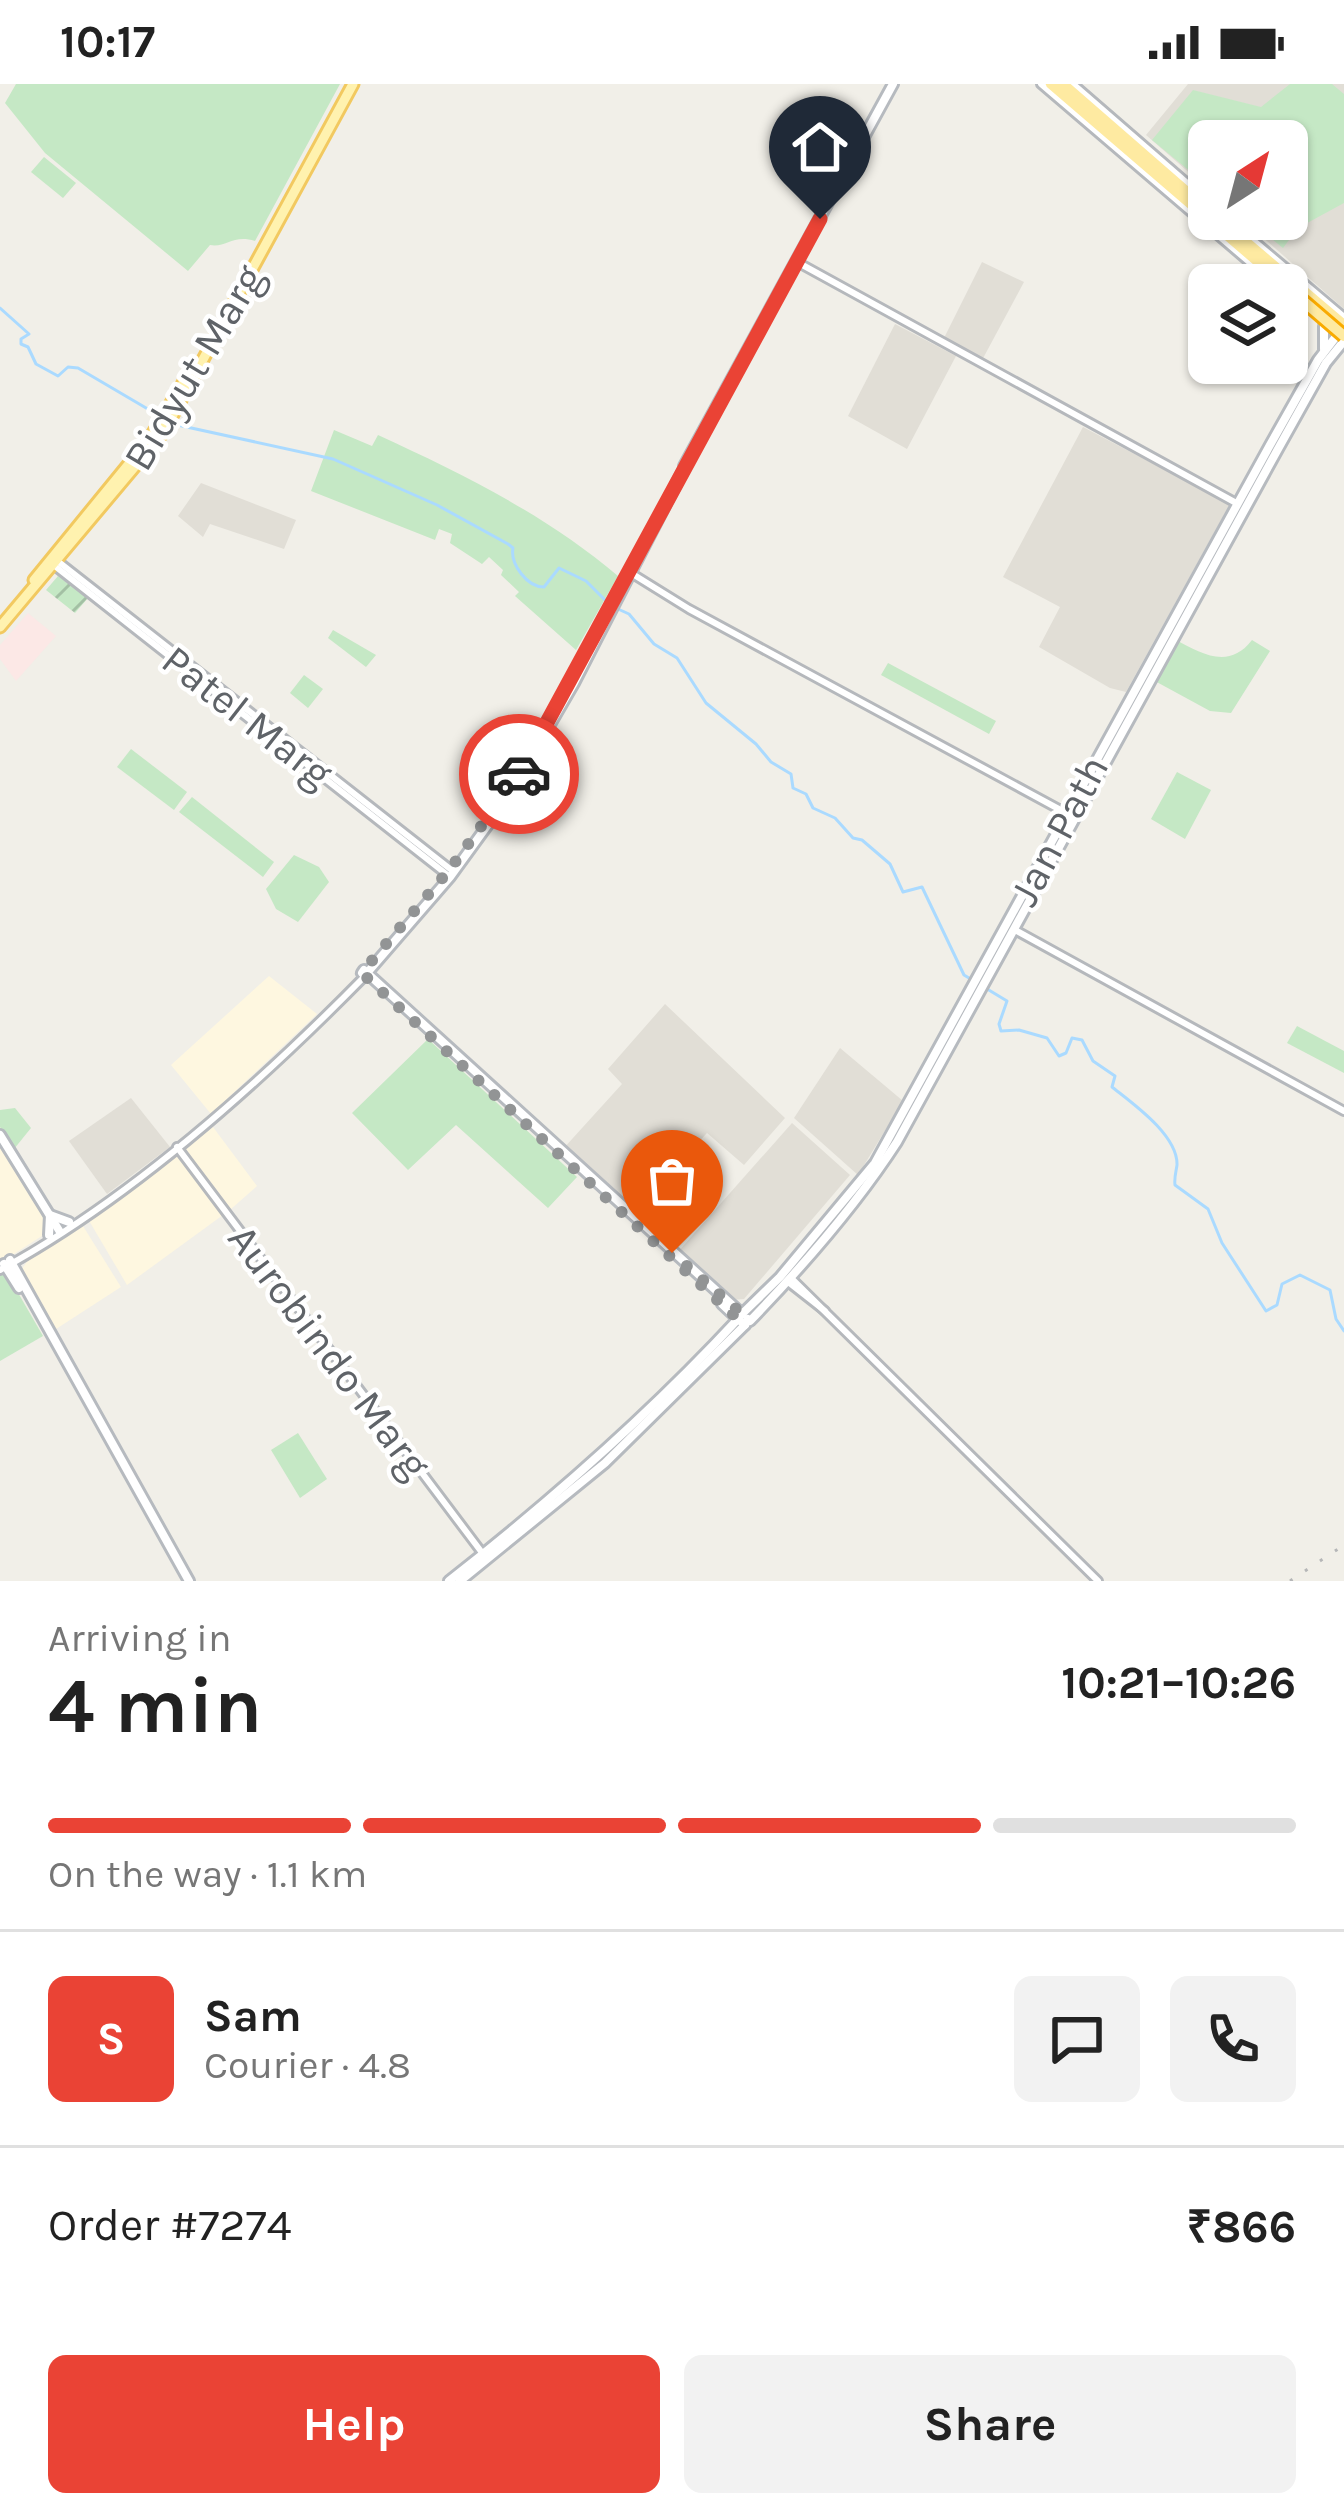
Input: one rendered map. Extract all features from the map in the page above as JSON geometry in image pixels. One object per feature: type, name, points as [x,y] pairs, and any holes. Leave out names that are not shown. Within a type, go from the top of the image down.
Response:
[{"type":"highway","points":[[1051,84],[1257,264]]},
{"type":"highway","points":[[1063,84],[1188,188]]},
{"type":"highway","points":[[1242,240],[1343,333]]},
{"type":"highway","points":[[1308,306],[1343,333]]},
{"type":"main road","name":"Bidyut Marg","points":[[0,623],[169,409],[350,84]]},
{"type":"main road","points":[[744,1320],[364,973],[508,797],[550,728],[893,84]]},
{"type":"main road","points":[[1324,326],[1328,354],[1344,353]]},
{"type":"main road","name":"Jan Path","points":[[1010,927],[1238,503],[1343,333]]},
{"type":"main road","name":"Jan Path","points":[[460,1581],[605,1463],[786,1277],[879,1170],[1328,354]]},
{"type":"main road","points":[[0,1135],[50,1215],[55,1232]]},
{"type":"main road","points":[[50,1215],[69,1222]]},
{"type":"main road","points":[[6,1265],[189,1581]]},
{"type":"main road","name":"Jan Path","points":[[449,1581],[600,1457],[744,1320]]},
{"type":"street","points":[[1041,84],[1255,264]]},
{"type":"street","points":[[1073,84],[1188,187]]},
{"type":"street","points":[[1254,240],[1305,282],[1343,333]]},
{"type":"street","points":[[797,262],[1238,503]]},
{"type":"street","points":[[1308,311],[1324,326],[1343,333]]},
{"type":"street","name":"Patel Marg","points":[[53,561],[450,873]]},
{"type":"street","points":[[630,572],[704,618],[1068,814]]},
{"type":"street","points":[[1010,927],[1344,1111]]},
{"type":"street","points":[[6,1265],[244,1094],[364,973]]},
{"type":"street","points":[[55,1232],[220,1108],[364,973]]},
{"type":"street","name":"Aurobindo Marg","points":[[176,1147],[483,1555]]},
{"type":"street","points":[[786,1277],[828,1312],[1098,1581]]},
{"type":"shaded area","points":[[1188,84],[1344,84],[1344,309],[1308,277],[1308,264],[1293,264],[1266,240],[1308,240],[1308,120],[1188,120],[1188,172],[1146,135]]},
{"type":"shaded area","points":[[982,262],[1024,282],[981,362],[943,340]]},
{"type":"shaded area","points":[[895,324],[956,356],[907,449],[848,416]]},
{"type":"shaded area","points":[[1083,427],[1230,504],[1126,692],[1110,688],[1039,647],[1060,607],[1003,577]]},
{"type":"shaded area","points":[[201,483],[296,520],[284,549],[210,524],[203,537],[178,516]]},
{"type":"shaded area","points":[[28,613],[56,636],[16,681],[0,659],[0,645]]},
{"type":"shaded area","points":[[269,976],[317,1014],[211,1114],[171,1065]]},
{"type":"shaded area","points":[[665,1004],[785,1118],[744,1165],[707,1133],[633,1213],[563,1149],[622,1084],[608,1069]]},
{"type":"shaded area","points":[[840,1048],[903,1101],[858,1175],[794,1118]]},
{"type":"shaded area","points":[[131,1098],[170,1147],[107,1194],[69,1141]]},
{"type":"shaded area","points":[[792,1123],[850,1175],[744,1299],[730,1300],[676,1254]]},
{"type":"shaded area","points":[[213,1127],[257,1186],[231,1209],[185,1149]]},
{"type":"shaded area","points":[[0,1148],[45,1217],[47,1228],[45,1234],[0,1263]]},
{"type":"shaded area","points":[[177,1155],[223,1215],[127,1285],[88,1219]]},
{"type":"shaded area","points":[[83,1226],[121,1287],[53,1331],[21,1270],[29,1259]]},
{"type":"green space","points":[[16,84],[340,84],[255,241],[210,245],[188,271],[45,153],[5,103]]},
{"type":"green space","points":[[1290,84],[1332,84],[1344,94],[1344,203],[1308,223],[1308,120],[1188,120],[1188,170],[1152,140],[1193,90],[1261,107]]},
{"type":"green space","points":[[44,157],[76,183],[63,198],[31,172]]},
{"type":"green space","points":[[334,430],[372,446],[378,435],[472,481],[533,515],[618,576],[576,650],[515,596],[519,592],[501,575],[503,570],[489,557],[482,564],[450,543],[452,534],[439,529],[435,540],[311,491]]},
{"type":"green space","points":[[58,576],[88,598],[75,613],[46,590]]},
{"type":"green space","points":[[333,630],[376,655],[366,667],[328,638]]},
{"type":"green space","points":[[1174,639],[1215,656],[1234,655],[1252,640],[1270,651],[1231,713],[1210,711],[1153,680]]},
{"type":"green space","points":[[888,663],[996,721],[989,734],[881,675]]},
{"type":"green space","points":[[304,675],[323,689],[308,708],[290,693]]},
{"type":"green space","points":[[131,749],[187,792],[174,810],[117,767]]},
{"type":"green space","points":[[1177,772],[1211,790],[1185,839],[1151,819]]},
{"type":"green space","points":[[192,797],[274,862],[263,877],[179,812]]},
{"type":"green space","points":[[294,855],[319,867],[329,882],[298,922],[276,909],[266,889]]},
{"type":"green space","points":[[1297,1026],[1344,1051],[1344,1073],[1287,1043]]},
{"type":"green space","points":[[428,1039],[577,1177],[548,1208],[456,1125],[408,1170],[352,1113]]},
{"type":"green space","points":[[15,1108],[31,1128],[14,1149],[0,1127],[0,1110]]},
{"type":"green space","points":[[6,1272],[43,1336],[0,1361],[0,1275]]},
{"type":"green space","points":[[298,1433],[327,1479],[300,1498],[271,1450]]},
{"type":"waterway","points":[[0,308],[29,334],[21,344],[28,347],[36,364],[58,376],[68,367],[78,368],[158,415]]},
{"type":"waterway","points":[[173,424],[333,459],[437,505],[508,544],[517,567],[532,583],[544,587],[559,568],[586,581],[606,601]]},
{"type":"waterway","points":[[618,609],[629,614],[654,644],[677,658],[706,703],[771,762],[791,774],[793,788],[806,794],[813,808],[835,818],[853,838],[890,864],[903,892],[922,887],[964,975],[1007,1001],[1001,1031],[1019,1030],[1047,1038],[1059,1056],[1066,1053],[1072,1038],[1082,1040],[1093,1061],[1115,1076],[1112,1087],[1170,1142],[1177,1165],[1175,1185],[1208,1209],[1222,1243],[1266,1311],[1277,1305],[1282,1284],[1300,1275],[1330,1290],[1336,1319],[1344,1331]]},
{"type":"railway","points":[[1290,1581],[1344,1545]]},
{"type":"way so far","points":[[519,774],[410,920],[364,970],[365,976],[738,1319],[742,1314],[672,1253]]},
{"type":"route","points":[[519,774],[820,219]]}]
